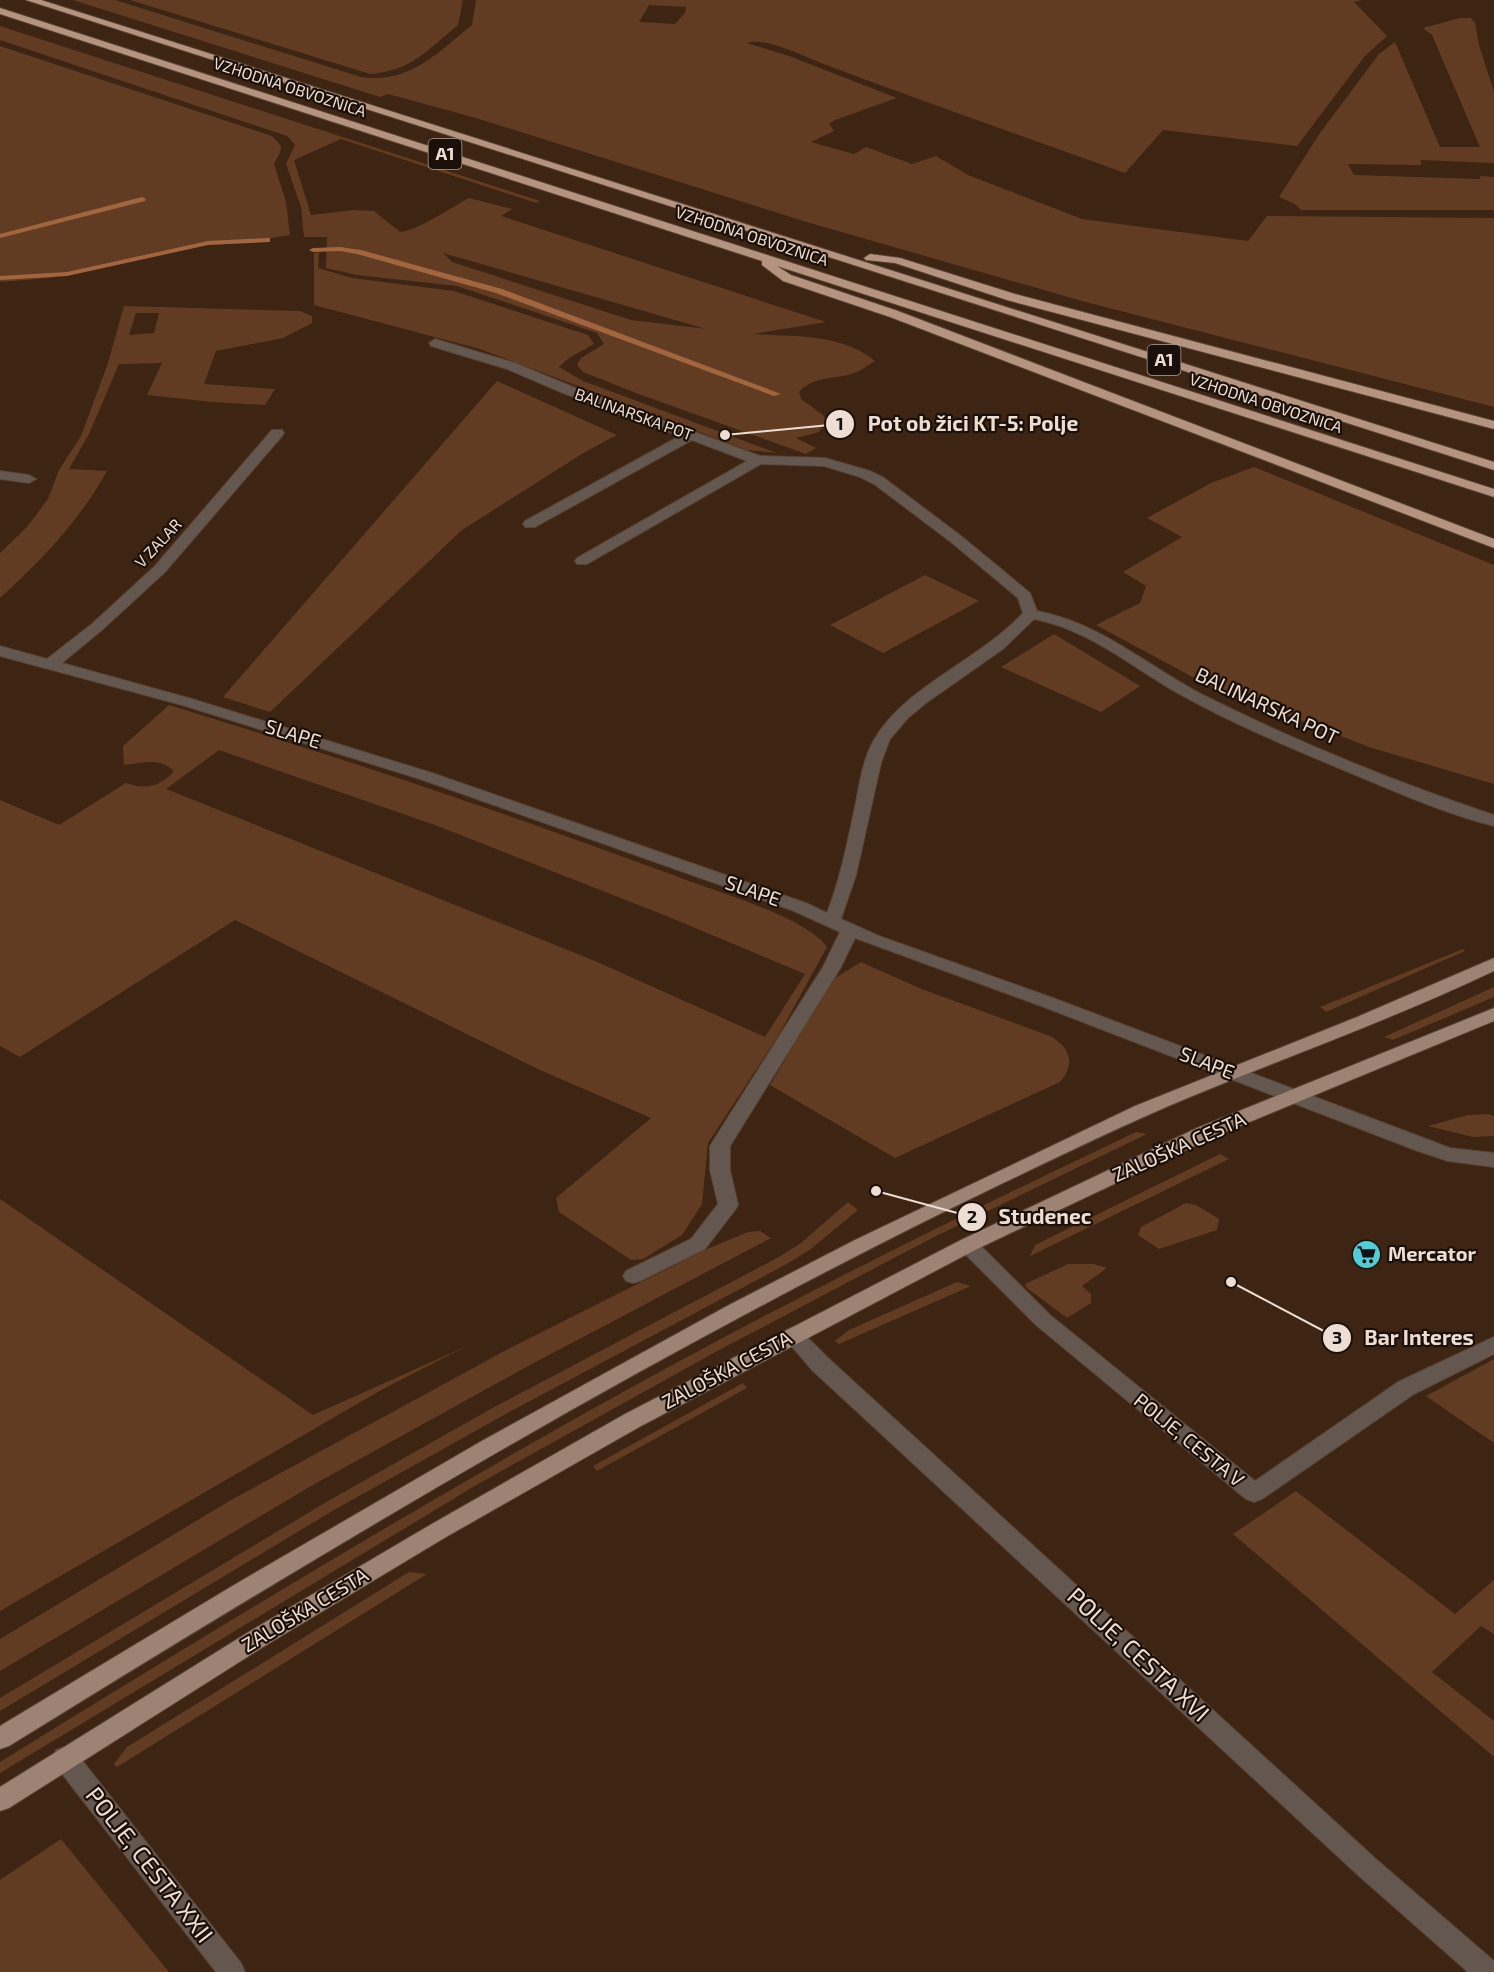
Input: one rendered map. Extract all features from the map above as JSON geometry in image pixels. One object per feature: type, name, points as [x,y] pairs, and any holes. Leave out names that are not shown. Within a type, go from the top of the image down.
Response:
[{"type":"highway","name":"VZHODNA OBVOZNICA","points":[[31,0],[1494,466]]},
{"type":"highway","name":"VZHODNA OBVOZNICA","points":[[0,11],[1494,493]]},
{"type":"highway","points":[[753,253],[787,278],[894,314],[1494,544]]},
{"type":"highway","points":[[834,254],[896,260],[1011,297],[1494,425]]},
{"type":"main road","points":[[0,1738],[236,1593],[669,1345],[989,1182],[1141,1111],[1326,1037],[1455,983],[1494,964]]},
{"type":"main road","name":"ZALOŠKA CESTA","points":[[0,1800],[255,1640],[633,1419],[968,1245],[1204,1133],[1494,1014]]},
{"type":"street","name":"BALINARSKA POT","points":[[435,343],[511,366],[568,390],[758,460],[825,462],[852,468],[879,481],[957,539],[1025,596],[1031,614],[1054,616],[1076,625],[1189,693],[1316,753],[1426,798],[1494,821]]},
{"type":"street","name":"V ZALAR","points":[[51,664],[98,626],[160,569],[277,433]]},
{"type":"street","points":[[531,524],[692,435]]},
{"type":"street","points":[[582,561],[758,460]]},
{"type":"street","points":[[0,475],[29,479]]},
{"type":"street","points":[[832,921],[843,890],[874,758],[885,734],[909,707],[1012,635],[1031,614]]},
{"type":"street","name":"SLAPE","points":[[0,651],[199,705],[426,776],[800,907],[850,930],[1448,1154],[1494,1160]]},
{"type":"street","points":[[633,1276],[698,1244],[728,1205],[720,1170],[720,1146],[832,967],[850,930]]},
{"type":"street","name":"POLJE, CESTA V","points":[[968,1245],[1043,1320],[1254,1493],[1406,1388],[1494,1345]]},
{"type":"street","name":"POLJE, CESTA XVI","points":[[793,1335],[820,1364],[1368,1868],[1487,1972]]},
{"type":"street","name":"POLJE, CESTA XXII","points":[[65,1758],[232,1972]]},
{"type":"shaded area","points":[[73,0],[115,0],[361,77],[378,78],[408,71],[447,46],[472,25],[476,0],[1363,0],[1354,2],[1387,36],[1365,56],[1297,146],[1163,130],[1125,173],[896,91],[784,48],[764,43],[747,43],[789,56],[897,98],[835,120],[829,124],[834,131],[811,142],[854,154],[866,147],[912,164],[936,156],[968,175],[1082,219],[1248,241],[1267,216],[1494,218],[1494,407],[1082,301],[810,223],[476,118],[388,94],[380,97]],"holes":[[[649,5],[686,7],[685,13],[675,24],[639,22]]]},
{"type":"shaded area","points":[[130,0],[463,0],[458,25],[428,51],[397,69],[370,74]]},
{"type":"shaded area","points":[[1460,18],[1471,18],[1475,23],[1479,45],[1494,92],[1494,163],[1421,160],[1421,165],[1348,164],[1354,175],[1480,179],[1480,176],[1494,177],[1494,210],[1301,210],[1295,204],[1279,197],[1320,133],[1379,54],[1395,42],[1440,147],[1480,147],[1432,35],[1423,28]]},
{"type":"shaded area","points":[[0,26],[540,201],[536,203],[341,139],[294,160],[311,215],[353,210],[374,211],[400,232],[425,223],[469,198],[512,209],[501,216],[826,322],[753,334],[801,336],[832,341],[847,345],[875,361],[854,373],[812,383],[799,392],[801,399],[823,415],[826,421],[819,432],[796,438],[816,448],[806,454],[636,393],[583,372],[577,365],[581,358],[604,344],[597,333],[457,286],[357,275],[326,268],[327,237],[304,237],[301,207],[286,164],[295,145],[287,136],[0,40]],"holes":[[[443,253],[705,329],[631,320],[452,262]]]},
{"type":"shaded area","points":[[0,46],[272,136],[281,146],[274,164],[286,202],[290,235],[253,241],[215,242],[50,278],[0,282]]},
{"type":"shaded area","points":[[319,252],[318,268],[352,278],[454,291],[588,335],[594,344],[569,358],[559,367],[583,381],[777,453],[747,450],[480,349],[314,305],[314,253]]},
{"type":"shaded area","points":[[124,306],[300,311],[312,316],[312,323],[283,338],[216,351],[204,384],[275,389],[265,405],[147,395],[162,363],[119,364],[89,434],[69,469],[107,471],[85,506],[59,539],[0,598],[0,553],[27,527],[48,499],[59,470],[81,436],[108,363]],"holes":[[[136,313],[159,313],[154,333],[129,335]]]},
{"type":"shaded area","points":[[497,381],[617,435],[585,452],[462,530],[270,712],[223,697]]},
{"type":"shaded area","points":[[1254,467],[1494,565],[1494,784],[1372,748],[1211,687],[1096,625],[1140,603],[1146,586],[1123,572],[1182,537],[1147,518],[1211,483]]},
{"type":"shaded area","points":[[925,575],[979,601],[883,653],[830,625]]},
{"type":"shaded area","points":[[1054,634],[1140,686],[1101,712],[1001,667]]},
{"type":"shaded area","points":[[169,705],[359,765],[548,830],[756,905],[799,925],[816,936],[827,947],[778,1036],[708,1143],[702,1204],[682,1235],[643,1259],[631,1260],[559,1212],[556,1198],[651,1118],[540,1070],[235,920],[20,1057],[0,1046],[0,800],[59,825],[126,783],[152,786],[163,781],[174,771],[157,762],[124,765],[123,746]],"holes":[[[219,750],[435,825],[669,917],[805,974],[765,1037],[595,961],[166,789]]]},
{"type":"shaded area","points":[[1463,949],[1465,951],[1326,1012],[1320,1007]]},
{"type":"shaded area","points":[[861,962],[919,988],[1050,1036],[1062,1045],[1068,1056],[1068,1069],[1065,1075],[1060,1082],[895,1158],[770,1085],[832,980]]},
{"type":"shaded area","points":[[1494,987],[1494,997],[1393,1040],[1384,1037]]},
{"type":"shaded area","points":[[1468,1115],[1494,1116],[1494,1136],[1473,1137],[1428,1126]]},
{"type":"shaded area","points":[[1136,1132],[1147,1134],[932,1238],[721,1349],[478,1484],[0,1773],[0,1762],[265,1600],[624,1391],[820,1287]]},
{"type":"shaded area","points":[[1220,1154],[1229,1159],[1030,1256],[1035,1245]]},
{"type":"shaded area","points":[[0,1199],[313,1415],[467,1346],[383,1389],[0,1611]]},
{"type":"shaded area","points":[[848,1202],[858,1210],[811,1249],[785,1265],[504,1415],[334,1510],[0,1711],[0,1698],[328,1501],[496,1406],[777,1258],[801,1243]]},
{"type":"shaded area","points":[[1186,1203],[1196,1205],[1219,1219],[1217,1230],[1159,1249],[1138,1235],[1141,1227]]},
{"type":"shaded area","points":[[760,1231],[771,1238],[530,1365],[311,1486],[0,1671],[0,1639],[231,1500],[510,1348],[705,1250],[748,1232]]},
{"type":"shaded area","points":[[1068,1264],[1094,1264],[1107,1268],[1082,1286],[1091,1294],[1091,1303],[1067,1318],[1027,1288],[1025,1284]]},
{"type":"shaded area","points":[[957,1282],[971,1286],[839,1344],[835,1341],[849,1330]]},
{"type":"shaded area","points":[[1494,1359],[1494,1443],[1426,1396]]},
{"type":"shaded area","points":[[743,1383],[747,1388],[597,1471],[593,1466]]},
{"type":"shaded area","points":[[1296,1491],[1455,1614],[1494,1580],[1494,1634],[1481,1626],[1432,1672],[1494,1721],[1494,1757],[1233,1534]]},
{"type":"shaded area","points":[[409,1572],[427,1574],[117,1767],[114,1764],[127,1747]]},
{"type":"shaded area","points":[[61,1839],[169,1972],[0,1972],[0,1880]]},
{"type":"waterway","points":[[0,236],[142,199]]},
{"type":"waterway","points":[[0,278],[67,274],[208,243],[267,240]]},
{"type":"waterway","points":[[313,250],[340,249],[358,252],[499,291],[777,394]]},
{"type":"place","name":"Pot ob žici KT-5: Polje","points":[[725,435]]},
{"type":"place","name":"Studenec","points":[[876,1191]]},
{"type":"place","name":"Mercator","points":[[1367,1254]]},
{"type":"place","name":"Bar Interes","points":[[1231,1282]]}]
